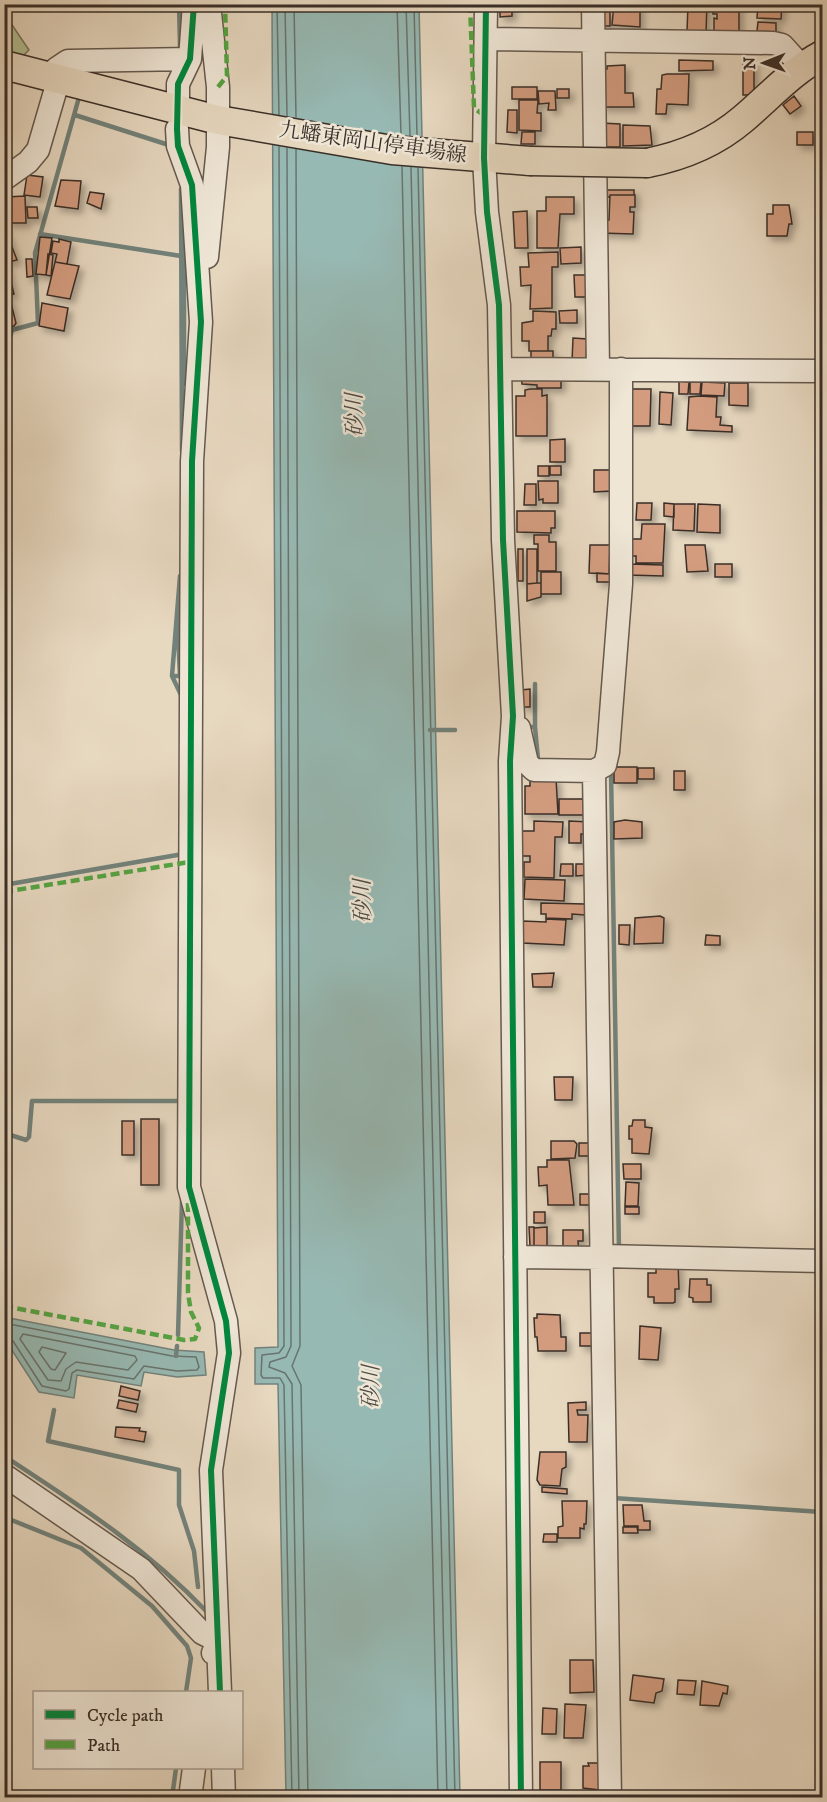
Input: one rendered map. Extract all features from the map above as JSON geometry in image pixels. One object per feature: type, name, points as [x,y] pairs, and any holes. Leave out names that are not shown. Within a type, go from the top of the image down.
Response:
[{"type":"main road","name":"九蟠東岡山停車場線","points":[[9,66],[229,122],[392,150],[530,162],[648,163],[674,157],[721,135],[812,61]]},
{"type":"street","points":[[178,98],[178,84],[190,58],[194,4]]},
{"type":"street","points":[[208,4],[218,87],[229,122],[218,147],[201,322],[192,461],[189,1187],[226,1321],[229,1353],[212,1470],[220,1691]]},
{"type":"street","points":[[486,4],[486,39],[473,158],[487,212],[499,304],[503,540],[513,716],[510,761],[521,1797]]},
{"type":"street","points":[[593,4],[594,370]]},
{"type":"street","points":[[486,39],[773,43],[782,45],[812,61]]},
{"type":"street","points":[[4,180],[28,162],[38,150],[56,69],[69,61],[190,58]]},
{"type":"street","points":[[177,129],[178,147],[192,185],[201,322]]},
{"type":"street","points":[[501,369],[594,370],[621,374],[822,371]]},
{"type":"street","points":[[513,716],[520,731],[530,768],[534,770],[594,771],[605,765],[608,752],[621,584],[621,374]]},
{"type":"street","points":[[594,771],[605,1257],[610,1797]]},
{"type":"street","points":[[515,1257],[822,1261]]},
{"type":"street","points":[[4,1475],[141,1569],[202,1633],[218,1641]]},
{"type":"street","points":[[206,1691],[210,1659],[218,1641]]},
{"type":"street","points":[[190,1797],[194,1769]]},
{"type":"street","points":[[223,1769],[224,1797]]},
{"type":"green space","points":[[4,13],[29,50],[24,55],[5,56]]},
{"type":"green space","points":[[82,1791],[170,1794],[169,1798],[82,1797]]},
{"type":"water","name":"砂川","points":[[272,5],[419,5],[460,1797],[286,1797],[278,1384],[255,1384],[255,1348],[278,1347]]},
{"type":"water","points":[[4,1317],[174,1350],[204,1352],[206,1375],[177,1377],[144,1372],[141,1386],[77,1375],[74,1398],[39,1392],[8,1344],[5,1344]]},
{"type":"building","points":[[500,4],[512,4],[512,16],[500,17]]},
{"type":"building","points":[[614,4],[637,4],[637,7],[640,7],[640,27],[612,25]]},
{"type":"building","points":[[688,4],[707,4],[706,32],[687,32]]},
{"type":"building","points":[[713,4],[739,4],[739,33],[714,33],[714,18],[717,19],[717,14],[713,14]]},
{"type":"building","points":[[758,4],[782,4],[781,19],[757,18]]},
{"type":"building","points":[[600,10],[610,10],[610,26],[599,26]]},
{"type":"building","points":[[758,22],[776,23],[776,32],[757,31]]},
{"type":"building","points":[[679,60],[713,61],[713,70],[679,71]]},
{"type":"building","points":[[743,62],[754,62],[754,95],[743,95]]},
{"type":"building","points":[[625,65],[625,93],[633,93],[634,107],[601,107],[602,69],[607,69],[607,66]]},
{"type":"building","points":[[689,74],[688,105],[667,104],[666,114],[656,114],[657,89],[661,89],[662,75]]},
{"type":"building","points":[[512,87],[537,87],[537,99],[512,99]]},
{"type":"building","points":[[557,89],[569,89],[569,98],[557,98]]},
{"type":"building","points":[[538,91],[555,91],[556,110],[548,110],[549,103],[539,104]]},
{"type":"building","points":[[794,96],[801,106],[790,114],[783,105]]},
{"type":"building","points":[[519,100],[538,100],[537,113],[541,113],[541,131],[519,130]]},
{"type":"building","points":[[508,110],[517,110],[517,133],[507,132]]},
{"type":"building","points":[[601,123],[620,124],[620,147],[602,147]]},
{"type":"building","points":[[623,125],[650,126],[652,145],[623,146]]},
{"type":"building","points":[[522,132],[535,132],[535,144],[521,144]]},
{"type":"building","points":[[797,132],[813,132],[813,145],[797,145]]},
{"type":"building","points":[[27,175],[43,177],[40,197],[24,195]]},
{"type":"building","points":[[61,180],[81,181],[78,209],[55,206]]},
{"type":"building","points":[[605,190],[634,190],[634,195],[605,197]]},
{"type":"building","points":[[90,192],[104,194],[101,209],[87,203]]},
{"type":"building","points":[[610,195],[635,195],[635,207],[630,207],[630,212],[634,212],[633,234],[600,233],[600,220],[609,220]]},
{"type":"building","points":[[25,196],[26,223],[7,223],[6,197]]},
{"type":"building","points":[[546,197],[574,197],[574,214],[560,214],[558,248],[537,248],[537,211],[546,211]]},
{"type":"building","points":[[773,205],[789,205],[792,224],[789,224],[787,236],[767,236],[767,214],[773,214]]},
{"type":"building","points":[[27,207],[37,207],[38,218],[28,218]]},
{"type":"building","points":[[527,211],[528,248],[515,248],[513,212]]},
{"type":"building","points":[[4,226],[17,260],[4,263]]},
{"type":"building","points":[[40,237],[52,238],[46,275],[36,274]]},
{"type":"building","points":[[59,239],[71,242],[67,264],[55,262],[57,254],[51,253],[53,241],[59,242]]},
{"type":"building","points":[[581,247],[581,263],[561,264],[560,248]]},
{"type":"building","points":[[558,252],[558,267],[552,267],[552,308],[530,309],[531,285],[521,286],[520,267],[529,267],[528,253]]},
{"type":"building","points":[[48,254],[53,255],[51,276],[46,275]]},
{"type":"building","points":[[26,259],[32,259],[33,276],[27,277]]},
{"type":"building","points":[[55,262],[79,266],[70,299],[47,295]]},
{"type":"building","points":[[7,265],[14,294],[4,297],[4,266]]},
{"type":"building","points":[[574,275],[588,275],[588,297],[575,297]]},
{"type":"building","points":[[10,299],[16,323],[14,326],[4,328],[4,300]]},
{"type":"building","points":[[42,303],[68,308],[64,331],[39,326]]},
{"type":"building","points":[[577,310],[577,323],[560,323],[559,311]]},
{"type":"building","points":[[533,311],[556,312],[556,329],[552,329],[551,336],[548,336],[548,351],[529,351],[529,341],[522,341],[522,323],[533,321]]},
{"type":"building","points":[[573,338],[587,339],[586,362],[572,362]]},
{"type":"building","points":[[531,351],[553,351],[553,364],[531,364]]},
{"type":"building","points":[[521,374],[561,374],[561,388],[537,388],[537,385],[522,384]]},
{"type":"building","points":[[679,381],[689,382],[688,394],[679,394]]},
{"type":"building","points":[[690,382],[701,382],[700,394],[690,394]]},
{"type":"building","points":[[702,382],[725,383],[724,396],[701,395]]},
{"type":"building","points":[[729,383],[748,383],[748,406],[729,405]]},
{"type":"building","points":[[542,389],[542,396],[547,395],[547,436],[516,436],[516,396],[525,396],[525,390]]},
{"type":"building","points":[[631,389],[651,389],[650,426],[625,426]]},
{"type":"building","points":[[660,392],[673,393],[671,425],[659,424]]},
{"type":"building","points":[[689,397],[717,397],[716,417],[721,417],[720,425],[732,426],[732,432],[687,430]]},
{"type":"building","points":[[565,439],[565,462],[550,462],[550,440]]},
{"type":"building","points":[[538,466],[549,466],[549,476],[538,476]]},
{"type":"building","points":[[550,466],[561,466],[561,475],[550,475]]},
{"type":"building","points":[[594,470],[610,470],[611,491],[594,492]]},
{"type":"building","points":[[538,481],[558,481],[558,503],[543,503],[543,499],[539,500]]},
{"type":"building","points":[[525,484],[536,484],[536,505],[524,505]]},
{"type":"building","points":[[637,503],[652,503],[651,520],[636,520]]},
{"type":"building","points":[[664,503],[674,504],[674,517],[664,516]]},
{"type":"building","points":[[674,504],[695,504],[694,531],[673,530]]},
{"type":"building","points":[[698,504],[720,505],[720,533],[697,532]]},
{"type":"building","points":[[517,511],[555,511],[555,528],[551,528],[551,533],[517,532]]},
{"type":"building","points":[[642,524],[665,524],[663,563],[636,563],[636,556],[631,556],[631,539],[641,539]]},
{"type":"building","points":[[534,535],[549,535],[549,542],[556,542],[556,571],[538,571],[538,544],[534,544]]},
{"type":"building","points":[[590,545],[610,545],[609,574],[589,573]]},
{"type":"building","points":[[685,545],[705,545],[708,571],[687,572]]},
{"type":"building","points":[[518,549],[523,549],[523,581],[518,581]]},
{"type":"building","points":[[527,549],[537,549],[537,583],[527,584]]},
{"type":"building","points":[[628,564],[663,565],[663,576],[628,575]]},
{"type":"building","points":[[715,564],[732,564],[732,577],[715,577]]},
{"type":"building","points":[[541,572],[561,572],[561,594],[541,594]]},
{"type":"building","points":[[597,573],[610,574],[610,582],[597,582]]},
{"type":"building","points":[[541,583],[541,597],[527,601],[527,584]]},
{"type":"building","points":[[530,689],[530,707],[522,707],[521,690]]},
{"type":"building","points":[[614,767],[637,767],[637,783],[614,783]]},
{"type":"building","points":[[638,768],[654,768],[654,779],[638,779]]},
{"type":"building","points":[[674,771],[685,771],[685,790],[674,790]]},
{"type":"building","points":[[530,777],[556,778],[558,814],[525,814],[525,786],[530,786]]},
{"type":"building","points":[[559,799],[591,799],[591,815],[559,815]]},
{"type":"building","points":[[625,820],[642,822],[642,838],[614,839],[614,822]]},
{"type":"building","points":[[534,821],[563,822],[562,837],[555,837],[554,878],[524,877],[524,862],[530,862],[530,856],[521,856],[522,831],[534,831]]},
{"type":"building","points":[[569,821],[590,822],[590,834],[581,834],[581,843],[569,843]]},
{"type":"building","points":[[561,864],[573,864],[573,876],[560,876]]},
{"type":"building","points":[[576,864],[589,864],[589,875],[576,876]]},
{"type":"building","points":[[525,879],[565,880],[564,901],[524,899]]},
{"type":"building","points":[[541,903],[585,904],[585,915],[572,914],[572,919],[546,918],[546,914],[541,914]]},
{"type":"building","points":[[660,916],[664,918],[663,943],[634,944],[635,918]]},
{"type":"building","points":[[546,919],[566,920],[564,945],[522,943],[523,921],[546,922]]},
{"type":"building","points":[[619,925],[630,925],[629,945],[619,944]]},
{"type":"building","points":[[706,935],[720,936],[720,945],[705,945]]},
{"type":"building","points":[[554,973],[552,987],[533,987],[532,974]]},
{"type":"building","points":[[554,1077],[573,1077],[572,1100],[555,1100]]},
{"type":"building","points":[[141,1119],[159,1119],[159,1185],[141,1185]]},
{"type":"building","points":[[633,1120],[645,1120],[645,1127],[652,1128],[649,1154],[632,1153],[629,1126],[632,1126]]},
{"type":"building","points":[[122,1121],[134,1121],[134,1155],[122,1155]]},
{"type":"building","points":[[551,1141],[574,1141],[577,1144],[575,1158],[551,1159]]},
{"type":"building","points":[[579,1143],[590,1143],[590,1156],[579,1156]]},
{"type":"building","points":[[547,1160],[569,1160],[574,1205],[548,1205],[547,1185],[539,1186],[538,1167],[547,1167]]},
{"type":"building","points":[[623,1164],[641,1164],[641,1179],[624,1179]]},
{"type":"building","points":[[626,1182],[639,1183],[638,1206],[625,1206]]},
{"type":"building","points":[[580,1194],[591,1194],[591,1205],[580,1205]]},
{"type":"building","points":[[625,1207],[639,1207],[639,1214],[625,1214]]},
{"type":"building","points":[[534,1212],[545,1212],[545,1223],[534,1223]]},
{"type":"building","points":[[529,1227],[534,1227],[534,1246],[530,1246]]},
{"type":"building","points":[[547,1227],[547,1250],[534,1250],[534,1228]]},
{"type":"building","points":[[563,1230],[583,1230],[583,1241],[578,1241],[579,1254],[563,1250]]},
{"type":"building","points":[[656,1263],[678,1263],[679,1289],[675,1289],[675,1302],[673,1303],[654,1303],[654,1297],[648,1297],[648,1273],[656,1273]]},
{"type":"building","points":[[690,1279],[707,1279],[707,1285],[711,1285],[711,1302],[693,1302],[693,1298],[689,1297]]},
{"type":"building","points":[[537,1314],[560,1315],[561,1337],[566,1337],[566,1351],[538,1351],[534,1318],[537,1318]]},
{"type":"building","points":[[640,1326],[661,1328],[658,1360],[639,1359]]},
{"type":"building","points":[[580,1333],[595,1333],[595,1346],[580,1346]]},
{"type":"building","points":[[121,1386],[140,1391],[138,1400],[119,1396]]},
{"type":"building","points":[[119,1400],[138,1404],[136,1412],[117,1408]]},
{"type":"building","points":[[586,1402],[586,1410],[577,1410],[578,1415],[588,1415],[587,1442],[569,1442],[568,1403]]},
{"type":"building","points":[[116,1427],[140,1428],[139,1431],[146,1432],[144,1442],[115,1437]]},
{"type":"building","points":[[540,1452],[566,1452],[566,1467],[562,1469],[560,1486],[540,1485],[537,1480]]},
{"type":"building","points":[[542,1487],[567,1489],[567,1494],[542,1492]]},
{"type":"building","points":[[562,1501],[587,1501],[586,1524],[584,1524],[584,1529],[580,1528],[580,1538],[558,1538],[558,1527],[563,1526]]},
{"type":"building","points":[[623,1505],[642,1505],[644,1521],[650,1521],[650,1530],[638,1530],[638,1526],[624,1526]]},
{"type":"building","points":[[623,1527],[637,1527],[638,1533],[623,1533]]},
{"type":"building","points":[[544,1534],[557,1534],[557,1542],[543,1542]]},
{"type":"building","points":[[570,1660],[593,1660],[594,1692],[570,1693]]},
{"type":"building","points":[[633,1675],[664,1679],[662,1691],[656,1693],[654,1703],[630,1700]]},
{"type":"building","points":[[678,1680],[696,1681],[694,1695],[677,1694]]},
{"type":"building","points":[[702,1681],[728,1686],[727,1694],[723,1693],[719,1706],[700,1705]]},
{"type":"building","points":[[565,1704],[586,1705],[583,1738],[564,1738]]},
{"type":"building","points":[[543,1708],[557,1709],[556,1734],[542,1734]]},
{"type":"building","points":[[540,1762],[561,1762],[561,1790],[540,1790]]},
{"type":"building","points":[[588,1763],[600,1763],[600,1790],[583,1788],[583,1766],[589,1766]]},
{"type":"waterway","points":[[179,4],[180,46]]},
{"type":"waterway","points":[[4,355],[12,330],[38,323],[35,253],[78,101]]},
{"type":"waterway","points":[[75,115],[172,146]]},
{"type":"waterway","points":[[181,189],[182,451]]},
{"type":"waterway","points":[[40,234],[181,256]]},
{"type":"waterway","points":[[184,236],[184,384]]},
{"type":"waterway","points":[[180,576],[172,676],[182,697]]},
{"type":"waterway","points":[[172,676],[180,676],[178,634],[181,617]]},
{"type":"waterway","points":[[535,684],[535,727]]},
{"type":"waterway","points":[[531,727],[535,727],[538,759]]},
{"type":"waterway","points":[[430,730],[455,730]]},
{"type":"waterway","points":[[611,770],[619,1250]]},
{"type":"waterway","points":[[4,885],[183,854]]},
{"type":"waterway","points":[[4,1133],[26,1140],[29,1137],[32,1101],[183,1101]]},
{"type":"waterway","points":[[178,1335],[182,1200]]},
{"type":"waterway","points":[[176,1356],[177,1346]]},
{"type":"waterway","points":[[54,1410],[48,1441],[179,1470],[179,1505],[194,1551],[198,1587]]},
{"type":"waterway","points":[[4,1456],[85,1510],[135,1547],[160,1567],[207,1612]]},
{"type":"waterway","points":[[613,1498],[822,1512]]},
{"type":"waterway","points":[[4,1517],[81,1548],[152,1606],[187,1646],[191,1658],[186,1691]]},
{"type":"waterway","points":[[172,1798],[176,1769]]},
{"type":"marked path","points":[[218,87],[227,76],[225,4]]},
{"type":"marked path","points":[[470,4],[474,108],[485,116]]},
{"type":"marked path","points":[[4,892],[189,862]]},
{"type":"marked path","points":[[4,1306],[184,1340],[195,1339],[199,1328],[191,1312],[188,1293],[188,1203]]},
{"type":"cycle path","points":[[194,4],[190,59],[178,84],[177,129],[178,146],[192,185],[201,322],[192,461],[189,1187],[226,1321],[229,1353],[211,1470],[220,1691]]},
{"type":"cycle path","points":[[486,4],[484,158],[487,212],[499,305],[503,540],[513,716],[510,761],[521,1798]]}]
